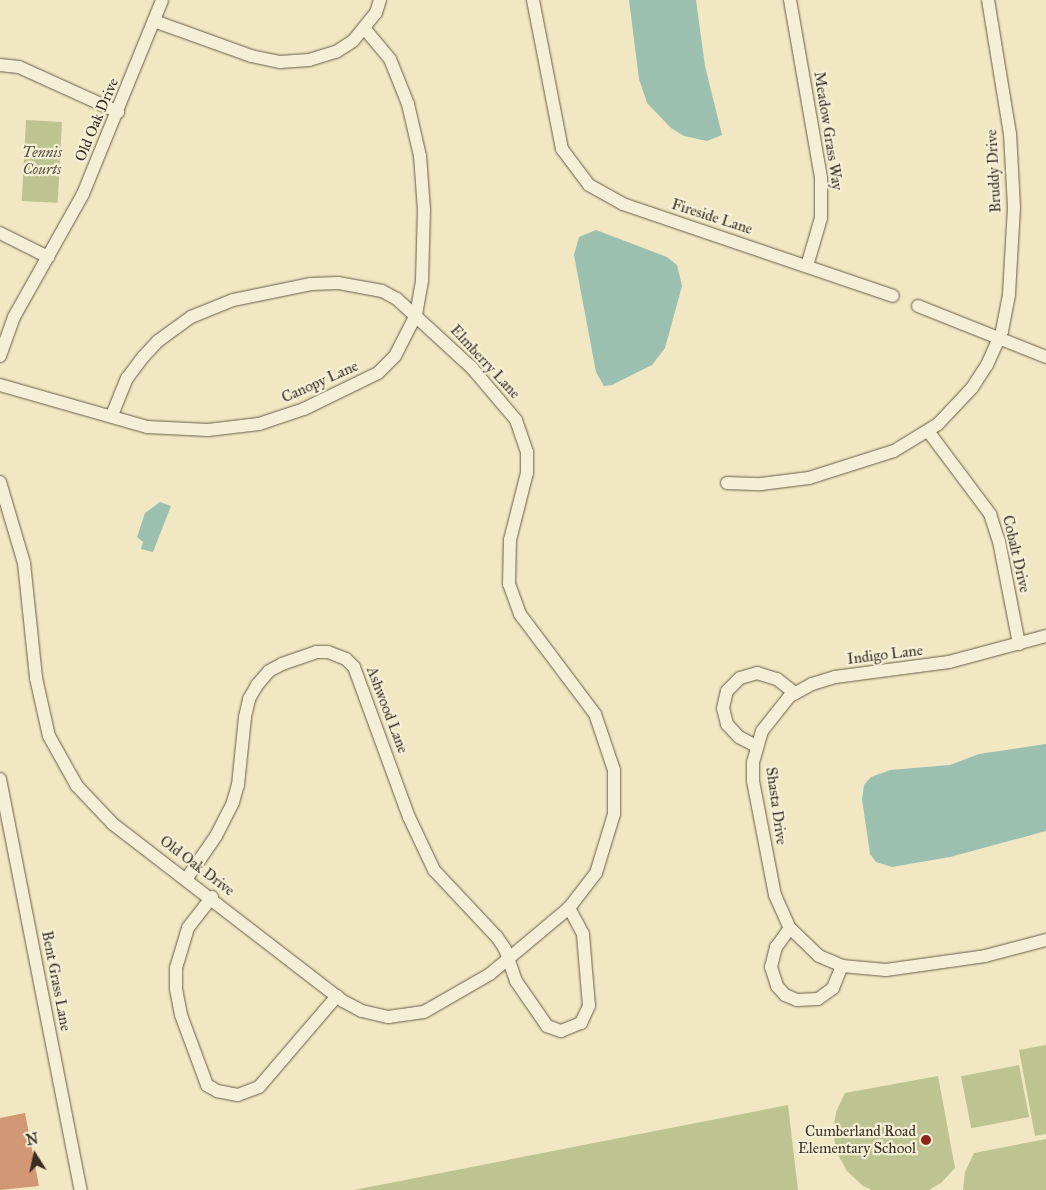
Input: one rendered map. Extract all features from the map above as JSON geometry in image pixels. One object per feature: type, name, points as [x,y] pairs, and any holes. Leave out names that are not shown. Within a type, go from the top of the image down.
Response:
[{"type":"street","name":"Old Oak Drive","points":[[0,356],[14,317],[83,194],[162,0]]},
{"type":"street","points":[[154,21],[199,39],[280,62],[309,60],[336,52],[365,29],[376,13],[380,0]]},
{"type":"street","name":"Fireside Lane","points":[[533,0],[562,149],[571,164],[603,196],[893,296]]},
{"type":"street","name":"Meadow Grass Way","points":[[790,0],[821,178],[821,218],[807,266]]},
{"type":"street","name":"Bruddy Drive","points":[[727,483],[786,482],[835,472],[894,451],[928,431],[955,409],[972,388],[998,340],[1008,294],[1014,207],[1010,134],[988,0]]},
{"type":"street","name":"Canopy Lane","points":[[0,385],[112,415],[147,427],[208,430],[260,424],[304,410],[356,386],[378,373],[395,356],[416,315],[422,280],[424,218],[420,156],[400,80],[384,51],[365,29]]},
{"type":"street","points":[[0,65],[19,67],[118,112]]},
{"type":"street","points":[[0,233],[48,257]]},
{"type":"street","name":"Elmberry Lane","points":[[112,415],[127,378],[158,341],[191,316],[212,307],[311,284],[338,283],[382,291],[416,315],[502,401],[524,436],[527,473],[510,540],[509,584],[520,614],[595,714],[607,743],[614,770],[614,814],[609,836],[596,873],[569,908]]},
{"type":"street","points":[[918,306],[998,340],[1046,357]]},
{"type":"street","name":"Cobalt Drive","points":[[928,431],[990,514],[999,541],[1019,644]]},
{"type":"street","name":"Old Oak Drive","points":[[0,482],[24,563],[42,709],[60,761],[76,786],[113,824],[187,878],[337,996],[362,1011],[388,1017],[406,1017],[424,1012],[490,974],[569,908]]},
{"type":"street","name":"Indigo Lane","points":[[756,746],[768,720],[794,693],[829,678],[949,662],[1046,636]]},
{"type":"street","name":"Ashwood Lane","points":[[187,878],[216,836],[233,802],[238,785],[245,717],[249,698],[269,671],[316,652],[339,655],[354,667],[421,848],[444,882],[497,937],[516,981],[547,1026],[561,1032],[582,1022],[589,1006],[583,934],[569,908]]},
{"type":"street","points":[[756,746],[739,738],[727,724],[723,708],[726,691],[740,678],[757,674],[777,679],[794,693]]},
{"type":"street","name":"Shasta Drive","points":[[756,746],[755,791],[775,896],[790,928],[810,949],[842,966],[886,970],[985,956],[1046,940]]},
{"type":"street","name":"Bent Grass Lane","points":[[0,779],[80,1190]]},
{"type":"street","points":[[212,898],[188,928],[176,968],[176,989],[181,1015],[207,1084],[217,1091],[238,1095],[259,1087],[337,996]]},
{"type":"street","points":[[790,928],[776,947],[771,967],[777,986],[785,995],[797,1000],[818,999],[833,988],[842,966]]},
{"type":"green space","name":"Tennis Courts","points":[[26,120],[62,122],[58,203],[22,201]]},
{"type":"green space","points":[[1046,1045],[1046,1134],[1035,1136],[1019,1050]]},
{"type":"green space","points":[[1019,1065],[1029,1117],[971,1128],[961,1076]]},
{"type":"green space","points":[[938,1076],[955,1168],[941,1183],[929,1190],[872,1190],[863,1186],[847,1171],[837,1153],[833,1133],[836,1112],[845,1093]]},
{"type":"green space","points":[[788,1105],[798,1190],[354,1190]]},
{"type":"green space","points":[[1046,1139],[1046,1190],[963,1190],[965,1172],[974,1153]]},
{"type":"shaded area","points":[[629,0],[696,0],[705,66],[722,135],[707,141],[684,136],[671,128],[647,103],[639,79]]},
{"type":"shaded area","points":[[596,230],[667,257],[677,265],[682,286],[665,348],[652,365],[612,385],[604,386],[596,372],[574,255],[579,237]]},
{"type":"shaded area","points":[[160,502],[171,506],[153,552],[141,549],[143,542],[137,537],[145,513]]},
{"type":"shaded area","points":[[1046,744],[1046,831],[950,857],[892,867],[876,862],[870,854],[862,799],[864,785],[871,777],[890,770],[950,765],[979,754]]},
{"type":"building","points":[[25,1113],[39,1186],[0,1190],[0,1118]]},
{"type":"place","name":"Cumberland Road Elementary School","points":[[926,1140]]}]
